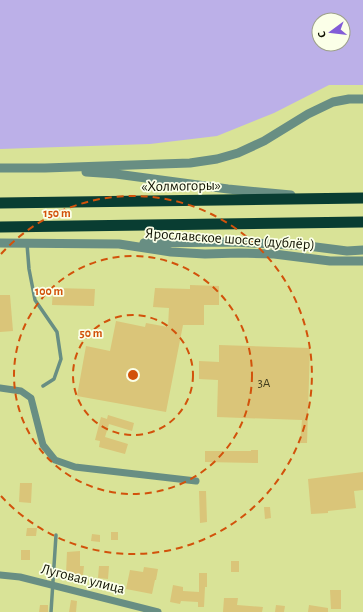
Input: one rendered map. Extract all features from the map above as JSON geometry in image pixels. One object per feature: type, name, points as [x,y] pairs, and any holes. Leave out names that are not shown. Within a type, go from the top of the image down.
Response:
[{"type":"highway","name":"«Холмогоры»","points":[[0,203],[363,198]]},
{"type":"highway","points":[[0,227],[363,222]]},
{"type":"street","points":[[0,168],[190,163],[217,159],[238,153],[264,141],[308,114],[333,102],[349,99],[363,99]]},
{"type":"street","points":[[45,168],[116,174],[228,188],[327,198]]},
{"type":"street","points":[[119,244],[234,242],[308,246],[347,251],[363,250]]},
{"type":"street","name":"Ярославское шоссе (дублёр)","points":[[0,243],[119,244],[171,252],[205,254],[239,252],[274,254],[330,261],[363,261]]},
{"type":"street","points":[[0,388],[21,391],[31,398],[43,444],[56,460],[75,467],[196,481]]},
{"type":"street","name":"Луговая улица","points":[[0,575],[20,577],[158,612]]},
{"type":"lane","points":[[27,243],[29,269],[35,300],[57,332],[61,359],[54,379],[43,386]]},
{"type":"lane","points":[[51,612],[56,535]]},
{"type":"shaded area","points":[[0,0],[363,0],[363,85],[329,85],[274,113],[217,136],[150,144],[0,149]]},
{"type":"building","points":[[190,285],[219,286],[219,305],[204,305],[204,325],[183,325],[166,412],[77,396],[86,346],[110,351],[116,321],[145,327],[146,323],[168,327],[169,308],[153,307],[155,288],[190,289]]},
{"type":"building","points":[[53,288],[95,289],[94,306],[52,305]]},
{"type":"building","points":[[0,295],[10,295],[13,331],[0,332]]},
{"type":"building","points":[[219,345],[310,348],[307,443],[300,443],[302,420],[217,417],[218,380],[199,379],[199,361],[219,362]]},
{"type":"building","points":[[108,415],[134,423],[132,431],[109,424],[105,437],[128,444],[125,454],[99,447],[100,441],[95,440],[101,417],[107,419]]},
{"type":"building","points":[[258,450],[258,463],[205,462],[205,451]]},
{"type":"building","points":[[363,472],[363,490],[354,491],[356,508],[328,511],[328,513],[311,514],[308,479]]},
{"type":"building","points":[[20,483],[32,483],[31,503],[19,502]]},
{"type":"building","points":[[199,491],[206,491],[207,522],[200,523]]},
{"type":"building","points":[[264,507],[270,507],[271,518],[265,519]]},
{"type":"building","points":[[27,528],[37,528],[36,536],[26,536]]},
{"type":"building","points":[[111,532],[118,532],[118,540],[111,540]]},
{"type":"building","points":[[92,534],[100,535],[100,542],[91,541]]},
{"type":"building","points":[[21,550],[30,550],[30,560],[21,560]]},
{"type":"building","points":[[80,551],[80,566],[84,566],[83,575],[66,574],[67,552]]},
{"type":"building","points":[[231,561],[239,561],[239,572],[231,572]]},
{"type":"building","points":[[99,566],[109,566],[108,579],[98,578]]},
{"type":"building","points":[[144,567],[158,569],[152,594],[126,589],[130,570],[143,572]]},
{"type":"building","points":[[199,573],[207,573],[207,587],[205,587],[204,607],[198,607],[198,602],[181,601],[180,604],[170,602],[173,585],[183,587],[183,591],[199,592]]},
{"type":"building","points":[[330,590],[341,590],[341,609],[331,609]]},
{"type":"building","points":[[224,598],[238,598],[237,605],[263,607],[262,612],[223,612]]},
{"type":"building","points":[[71,600],[77,601],[76,612],[69,612]]},
{"type":"building","points":[[40,605],[48,605],[48,612],[39,612]]},
{"type":"building","points":[[276,605],[285,606],[284,612],[275,612]]},
{"type":"building","points":[[309,605],[328,608],[328,612],[308,612]]}]
